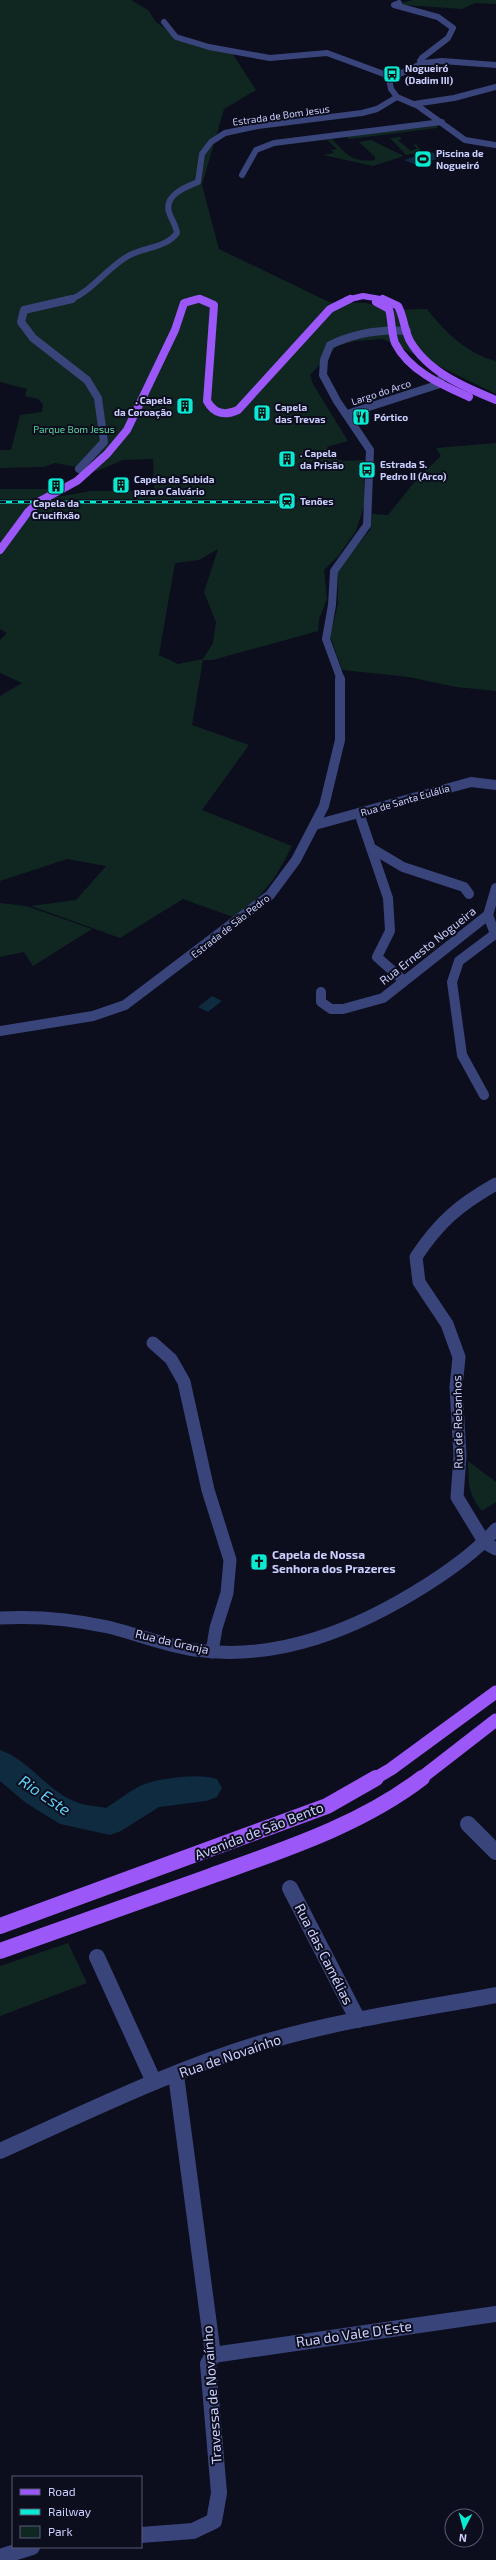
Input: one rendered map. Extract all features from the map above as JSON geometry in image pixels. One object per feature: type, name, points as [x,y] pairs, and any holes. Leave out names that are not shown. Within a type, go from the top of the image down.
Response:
[{"type":"main road","points":[[0,550],[28,512],[40,501],[67,488],[87,472],[111,450],[127,430],[175,330],[184,303],[188,300],[205,299],[214,305],[207,401],[214,410],[226,414],[238,410],[335,305],[341,300],[355,297],[387,300],[398,306],[414,347],[442,374],[479,394],[496,400]]},
{"type":"main road","points":[[335,305],[357,301],[382,304],[389,309],[391,330],[396,344],[413,364],[440,384],[496,408]]},
{"type":"main road","name":"Avenida de São Bento","points":[[0,1926],[326,1806],[391,1769],[496,1692]]},
{"type":"main road","name":"Avenida de São Bento","points":[[0,1951],[283,1850],[349,1821],[406,1790],[496,1720]]},
{"type":"street","points":[[399,3],[394,5],[438,17],[453,28],[448,38],[422,58],[420,61],[422,63]]},
{"type":"street","points":[[164,22],[179,38],[247,56],[280,58],[322,52],[392,76],[422,63],[442,61],[496,65]]},
{"type":"street","points":[[392,76],[390,84],[397,97],[414,104],[442,122],[465,140],[495,145]]},
{"type":"street","points":[[414,104],[448,99],[496,87]]},
{"type":"street","name":"Estrada de Bom Jesus","points":[[87,472],[80,469],[99,450],[104,442],[98,398],[87,380],[33,338],[22,322],[24,310],[69,300],[84,294],[128,256],[172,240],[177,233],[175,223],[168,208],[170,201],[176,193],[198,182],[200,175],[199,157],[204,149],[219,136],[242,130],[362,113],[377,109],[397,97]]},
{"type":"street","points":[[242,175],[252,151],[262,145],[335,134],[442,122]]},
{"type":"street","points":[[335,134],[342,141],[450,128]]},
{"type":"street","name":"Largo do Arco","points":[[407,331],[391,330],[358,334],[330,345],[324,356],[323,376],[347,414],[440,384]]},
{"type":"street","points":[[440,384],[442,374]]},
{"type":"street","name":"Estrada de São Pedro","points":[[0,1032],[93,1016],[125,1005],[270,895],[296,860],[315,825],[330,787],[340,740],[342,695],[340,674],[326,639],[332,605],[332,579],[340,560],[354,545],[367,525],[368,469],[372,456],[370,450],[347,414]]},
{"type":"street","name":"Rua de Santa Eulália","points":[[315,825],[471,782],[496,786]]},
{"type":"street","points":[[359,813],[388,898],[390,931],[377,957],[404,981]]},
{"type":"street","points":[[371,848],[403,867],[464,887],[469,894]]},
{"type":"street","name":"Rua Ernesto Nogueira","points":[[322,992],[321,1002],[331,1009],[343,1009],[383,998],[488,915],[496,888]]},
{"type":"street","points":[[484,1094],[462,1055],[452,982],[459,961],[488,941],[494,934],[488,915]]},
{"type":"street","name":"Rua de Rebanhos","points":[[490,1546],[457,1498],[460,1456],[456,1387],[459,1357],[447,1324],[419,1282],[416,1257],[434,1230],[470,1199],[496,1184]]},
{"type":"street","points":[[153,1343],[171,1359],[184,1382],[208,1490],[230,1560],[227,1593],[216,1628],[212,1652]]},
{"type":"street","name":"Rua da Granja","points":[[0,1618],[79,1621],[175,1646],[212,1652],[265,1652],[308,1642],[332,1634],[375,1615],[490,1546],[496,1529]]},
{"type":"street","points":[[468,1824],[496,1852]]},
{"type":"street","name":"Rua das Camélias","points":[[290,1888],[358,2020]]},
{"type":"street","points":[[97,1957],[154,2082]]},
{"type":"street","name":"Rua de Novaínho","points":[[0,2151],[154,2082],[265,2042],[358,2020],[496,1995]]},
{"type":"street","name":"Travessa de Novaínho","points":[[142,2535],[193,2531],[214,2521],[219,2493],[208,2364],[213,2355],[176,2075]]},
{"type":"street","name":"Rua do Vale D'Este","points":[[213,2355],[496,2314]]},
{"type":"street","points":[[0,2557],[29,2548]]},
{"type":"green space","name":"Parque Bom Jesus","points":[[0,0],[131,0],[148,10],[156,22],[171,33],[232,53],[256,90],[224,109],[202,185],[219,249],[329,302],[373,304],[383,310],[427,309],[457,341],[475,353],[496,361],[496,394],[383,339],[355,341],[337,346],[310,375],[313,384],[348,441],[327,447],[332,457],[343,461],[364,460],[364,506],[356,531],[339,555],[324,570],[327,599],[319,619],[318,631],[213,660],[203,660],[192,725],[249,745],[202,810],[292,846],[268,886],[261,894],[233,917],[183,899],[120,938],[31,906],[76,900],[106,866],[67,859],[0,881],[0,696],[22,683],[0,673],[0,640],[7,633],[0,629],[0,503],[277,503],[284,505],[284,508],[296,508],[297,495],[283,494],[283,497],[277,499],[0,499],[0,489],[50,489],[57,497],[91,491],[154,491],[153,459],[123,460],[97,471],[55,463],[43,467],[0,468],[0,450],[11,450],[20,415],[42,412],[43,405],[38,399],[25,396],[27,389],[0,382]],"holes":[[[218,549],[204,592],[216,622],[213,643],[203,659],[178,664],[159,655],[175,563],[199,560]]]},
{"type":"green space","points":[[413,0],[496,0],[496,4],[475,3],[462,9],[404,5],[401,3]]},
{"type":"green space","points":[[437,126],[437,128],[350,139],[345,136]]},
{"type":"green space","points":[[400,137],[402,139],[398,140],[411,151],[417,148],[413,145],[416,144],[422,152],[406,155],[390,138]]},
{"type":"green space","points":[[332,139],[346,153],[356,159],[367,161],[375,160],[375,157],[359,142],[371,140],[404,156],[373,166],[323,155],[334,153],[331,150],[337,149],[327,140],[311,141]]},
{"type":"green space","points":[[496,443],[496,691],[456,687],[409,677],[342,670],[330,636],[338,604],[338,573],[340,566],[370,530],[372,514],[388,515],[417,479],[441,456],[436,448]]},
{"type":"green space","points":[[0,903],[26,906],[92,929],[33,966],[24,952],[0,957]]},
{"type":"green space","points":[[468,1461],[496,1482],[496,1502],[482,1511],[471,1493]]},
{"type":"green space","points":[[68,1943],[87,1983],[0,2016],[0,1966]]},
{"type":"water","name":"Piscina de Nogueiró","points":[[430,152],[448,156],[416,165],[404,160]]},
{"type":"water","points":[[212,996],[222,1001],[208,1012],[198,1007]]},
{"type":"waterway","name":"Rio Este","points":[[0,1763],[37,1794],[71,1815],[110,1822],[152,1795],[206,1788]]},
{"type":"railway","points":[[0,502],[277,502]]},
{"type":"place","name":"Nogueiró (Dadim III)","points":[[392,74]]},
{"type":"place","name":"Piscina de Nogueiró","points":[[423,159]]},
{"type":"place","name":". Capela da Coroação","points":[[185,406]]},
{"type":"place","name":"Capela das Trevas","points":[[262,413]]},
{"type":"place","name":"Pórtico","points":[[361,417]]},
{"type":"place","name":". Capela da Prisão","points":[[287,459]]},
{"type":"place","name":"Estrada S. Pedro II (Arco)","points":[[367,470]]},
{"type":"place","name":"Capela da Subida para o Calvário","points":[[121,485]]},
{"type":"place","name":"Capela da Crucifixão","points":[[56,486]]},
{"type":"place","name":"Tenões","points":[[287,501]]},
{"type":"place","name":"Capela de Nossa Senhora dos Prazeres","points":[[259,1562]]}]
